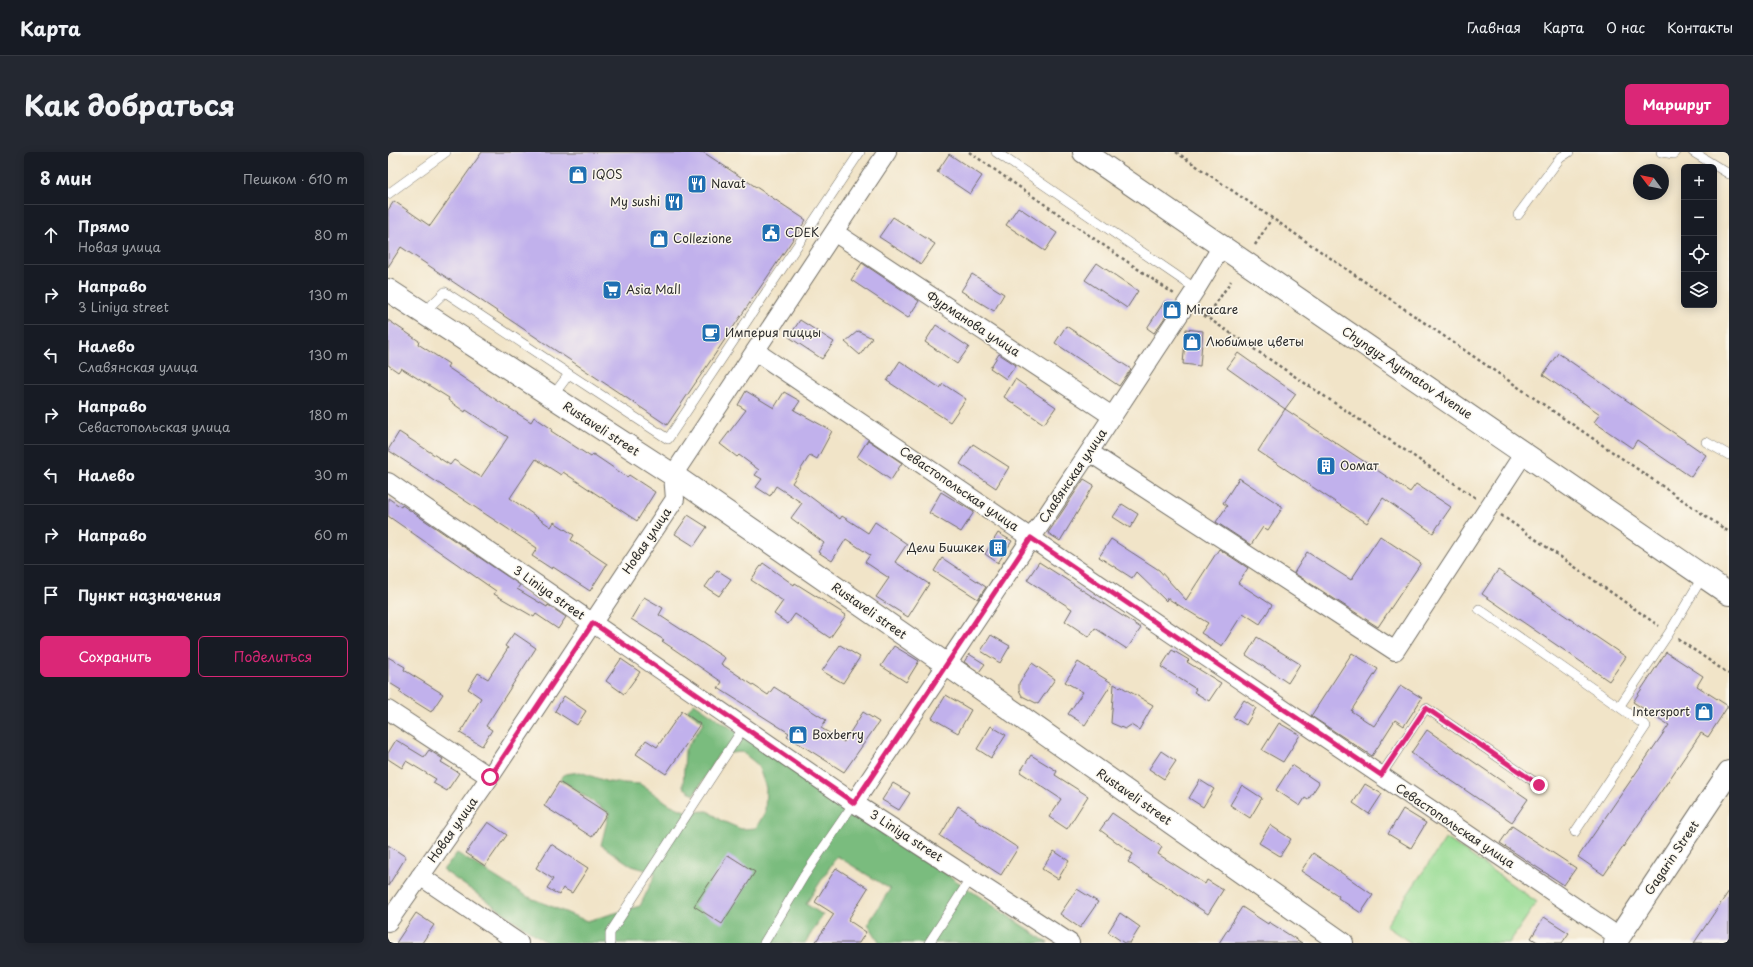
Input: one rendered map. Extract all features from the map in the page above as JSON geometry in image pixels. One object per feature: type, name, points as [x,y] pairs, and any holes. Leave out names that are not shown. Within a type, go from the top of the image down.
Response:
[{"type":"street","points":[[673,475],[887,152]]},
{"type":"street","name":"Chyngyz Aytmatov Avenue","points":[[1084,152],[1729,594]]},
{"type":"street","name":"Фурманова улица","points":[[834,232],[1112,416]]},
{"type":"street","name":"Славянская улица","points":[[854,803],[1089,452],[1222,246]]},
{"type":"street","name":"Rustaveli street","points":[[388,290],[673,475],[947,664],[1342,943]]},
{"type":"street","name":"Севастопольская улица","points":[[755,351],[1381,775],[1617,940]]},
{"type":"street","points":[[1089,452],[1395,652],[1524,453]]},
{"type":"street","name":"Новая улица","points":[[388,922],[490,777],[675,499],[673,475]]},
{"type":"street","name":"3 Liniya street","points":[[388,482],[854,803],[1070,943]]},
{"type":"street","points":[[388,710],[490,777]]},
{"type":"street","name":"Gagarin Street","points":[[1617,940],[1729,772]]},
{"type":"street","points":[[420,876],[519,943]]},
{"type":"lane","points":[[388,194],[446,152]]},
{"type":"lane","points":[[423,313],[445,292],[668,439],[860,152]]},
{"type":"lane","points":[[996,152],[1196,288]]},
{"type":"lane","points":[[1518,215],[1560,158],[1569,152]]},
{"type":"lane","points":[[1661,152],[1674,154],[1676,152]]},
{"type":"lane","points":[[1693,152],[1729,174]]},
{"type":"lane","points":[[552,397],[569,374]]},
{"type":"lane","points":[[1706,442],[1729,455]]},
{"type":"lane","points":[[1619,707],[1669,633],[1703,576]]},
{"type":"lane","points":[[1479,609],[1646,726],[1575,832]]},
{"type":"lane","points":[[1381,775],[1426,708],[1539,785]]},
{"type":"lane","points":[[610,943],[610,933],[744,727]]},
{"type":"lane","points":[[764,943],[804,876],[854,803]]},
{"type":"lane","points":[[929,943],[971,878]]},
{"type":"path","points":[[969,152],[1178,296]]},
{"type":"path","points":[[1176,152],[1729,532]]},
{"type":"path","points":[[1255,245],[1272,218]]},
{"type":"path","points":[[1207,318],[1231,281]]},
{"type":"path","points":[[1197,310],[1489,507],[1729,674]]},
{"type":"green space","points":[[694,703],[1048,943],[880,943],[868,924],[890,889],[837,856],[806,904],[823,915],[805,943],[547,943],[443,870],[457,853],[526,896],[587,921],[640,906],[656,873],[632,866],[601,845],[609,813],[560,779],[565,774],[580,772],[608,782],[640,784],[669,804],[687,812],[708,811],[720,820],[741,829],[756,828],[765,812],[766,788],[758,765],[742,752],[719,754],[694,795],[683,787],[685,750],[704,722],[687,710]]},
{"type":"green space","points":[[1446,838],[1537,902],[1509,943],[1411,943],[1386,926]]},
{"type":"building","name":"Asia Mall","points":[[482,152],[703,152],[806,220],[667,425],[401,247],[388,267],[388,210],[394,201],[430,226]]},
{"type":"building","points":[[949,154],[982,176],[970,194],[937,172]]},
{"type":"building","points":[[1018,207],[1057,233],[1045,251],[1006,225]]},
{"type":"building","points":[[893,217],[935,244],[921,264],[879,237]]},
{"type":"building","points":[[862,263],[919,301],[908,318],[851,280]]},
{"type":"building","points":[[1097,263],[1138,291],[1127,308],[1085,280]]},
{"type":"building","points":[[972,274],[1004,294],[994,311],[961,291]]},
{"type":"building","points":[[1165,301],[1173,306],[1154,333],[1147,328]]},
{"type":"building","points":[[388,320],[419,341],[418,344],[449,364],[447,367],[498,401],[531,422],[534,417],[552,429],[551,431],[591,457],[593,454],[627,477],[629,475],[655,492],[637,521],[563,472],[561,475],[536,459],[510,498],[551,527],[554,522],[574,535],[571,540],[607,564],[590,591],[553,567],[552,569],[532,556],[537,548],[388,450],[399,432],[450,465],[454,460],[481,477],[508,437],[466,410],[465,412],[448,400],[449,398],[401,368],[398,372],[388,365]]},
{"type":"building","points":[[800,320],[834,342],[822,359],[789,337]]},
{"type":"building","points":[[936,325],[969,347],[957,364],[925,342]]},
{"type":"building","points":[[1066,326],[1131,369],[1119,386],[1055,343]]},
{"type":"building","points":[[1186,329],[1203,331],[1200,366],[1183,364]]},
{"type":"building","points":[[858,331],[872,338],[860,355],[845,342]]},
{"type":"building","points":[[1238,353],[1296,394],[1285,409],[1227,368]]},
{"type":"building","points":[[1558,353],[1706,455],[1691,477],[1637,440],[1632,448],[1594,422],[1600,414],[1543,375]]},
{"type":"building","points":[[999,354],[1016,365],[1006,379],[990,368]]},
{"type":"building","points":[[900,361],[940,388],[943,384],[966,399],[950,422],[887,381]]},
{"type":"building","points":[[1015,379],[1056,407],[1044,424],[1004,397]]},
{"type":"building","points":[[746,391],[774,408],[784,392],[800,401],[794,410],[832,431],[817,459],[810,455],[792,483],[840,519],[842,516],[868,533],[875,522],[907,544],[895,562],[929,584],[908,617],[876,597],[889,578],[865,562],[870,555],[846,539],[832,561],[818,552],[824,543],[791,518],[802,503],[776,486],[770,496],[756,487],[762,479],[755,475],[759,470],[739,455],[737,457],[720,444],[746,410],[738,405]]},
{"type":"building","name":"Оомат","points":[[1285,409],[1410,492],[1416,484],[1451,507],[1433,533],[1383,498],[1367,523],[1258,451]]},
{"type":"building","points":[[868,440],[902,463],[891,480],[857,457]]},
{"type":"building","points":[[973,444],[1009,467],[996,488],[960,464]]},
{"type":"building","points":[[1239,478],[1283,507],[1268,530],[1263,527],[1251,545],[1216,522],[1227,506],[1223,503]]},
{"type":"building","points":[[1084,479],[1094,485],[1060,541],[1048,533]]},
{"type":"building","points":[[941,492],[974,512],[961,532],[929,513]]},
{"type":"building","points":[[388,498],[401,507],[402,505],[520,585],[517,589],[547,607],[548,605],[566,617],[558,629],[536,614],[534,617],[494,594],[496,591],[388,516]]},
{"type":"building","points":[[1122,504],[1138,514],[1130,528],[1113,517]]},
{"type":"building","points":[[688,515],[707,527],[694,546],[675,534]]},
{"type":"building","name":"Дели Бишкек","points":[[998,533],[1012,541],[998,563],[985,554]]},
{"type":"building","points":[[1380,536],[1421,563],[1378,627],[1294,573],[1307,552],[1351,580]]},
{"type":"building","points":[[1111,539],[1159,570],[1186,600],[1219,549],[1248,568],[1238,583],[1272,605],[1260,624],[1243,613],[1222,646],[1201,633],[1208,623],[1167,598],[1166,601],[1136,572],[1132,578],[1099,557]]},
{"type":"building","points":[[942,558],[986,587],[978,599],[934,571]]},
{"type":"building","points":[[1039,562],[1141,628],[1127,649],[1095,628],[1089,637],[1065,621],[1072,609],[1027,580]]},
{"type":"building","points":[[763,563],[794,585],[795,583],[846,615],[830,638],[795,614],[788,624],[774,614],[783,601],[751,580]]},
{"type":"building","points":[[717,570],[731,579],[719,596],[705,587]]},
{"type":"building","points":[[1498,570],[1626,657],[1609,681],[1482,594]]},
{"type":"building","points":[[644,597],[663,608],[659,615],[725,658],[721,664],[768,695],[774,687],[826,720],[821,728],[844,742],[863,712],[879,722],[844,772],[787,736],[789,733],[718,688],[722,682],[662,641],[664,640],[631,619]]},
{"type":"building","points":[[514,633],[536,648],[486,726],[492,730],[482,746],[460,733],[481,698],[468,689],[478,673],[488,679],[508,648],[505,646]]},
{"type":"building","points":[[991,635],[1010,646],[1000,663],[981,651]]},
{"type":"building","points":[[1257,637],[1300,664],[1288,683],[1246,655]]},
{"type":"building","points":[[840,645],[860,657],[843,683],[822,671]]},
{"type":"building","points":[[894,646],[919,661],[906,682],[881,666]]},
{"type":"building","points":[[1172,650],[1189,660],[1187,662],[1221,683],[1209,701],[1194,692],[1196,689],[1161,667]]},
{"type":"building","points":[[1666,652],[1703,676],[1697,686],[1728,706],[1708,737],[1701,733],[1604,875],[1578,857],[1669,725],[1633,702]]},
{"type":"building","points":[[1352,653],[1378,669],[1351,711],[1374,726],[1401,685],[1422,698],[1404,726],[1395,720],[1372,756],[1311,716]]},
{"type":"building","points":[[969,654],[985,664],[979,672],[964,662]]},
{"type":"building","points":[[388,657],[405,667],[404,670],[443,694],[431,712],[399,692],[401,690],[388,682]]},
{"type":"building","points":[[621,659],[640,672],[624,694],[606,681]]},
{"type":"building","points":[[1078,662],[1112,683],[1085,725],[1068,714],[1083,692],[1065,682]]},
{"type":"building","points":[[1032,663],[1055,679],[1038,704],[1022,696],[1019,690],[1019,683]]},
{"type":"building","points":[[1114,684],[1153,705],[1139,730],[1131,725],[1125,729],[1111,723]]},
{"type":"building","points":[[946,695],[971,710],[958,733],[932,718]]},
{"type":"building","points":[[564,696],[586,711],[577,725],[555,711]]},
{"type":"building","points":[[1244,700],[1256,708],[1246,725],[1233,717]]},
{"type":"building","points":[[682,711],[700,724],[666,774],[636,754],[646,740],[657,747]]},
{"type":"building","points":[[1279,723],[1300,735],[1283,762],[1262,750]]},
{"type":"building","points":[[991,726],[1006,735],[991,758],[977,749]]},
{"type":"building","points":[[1427,730],[1528,799],[1512,822],[1411,753]]},
{"type":"building","points":[[396,740],[424,757],[429,750],[443,759],[441,762],[459,773],[447,791],[433,783],[436,779],[406,761],[402,768],[388,759],[388,753]]},
{"type":"building","points":[[1161,751],[1176,761],[1164,779],[1149,769]]},
{"type":"building","points":[[1031,755],[1057,771],[1055,775],[1088,796],[1067,829],[1049,817],[1061,799],[1020,772]]},
{"type":"building","points":[[1292,765],[1319,783],[1308,800],[1305,798],[1300,806],[1276,790]]},
{"type":"building","points":[[1200,780],[1214,789],[1203,807],[1189,798]]},
{"type":"building","points":[[559,782],[607,813],[592,837],[544,806]]},
{"type":"building","points":[[893,783],[910,793],[899,810],[882,800]]},
{"type":"building","points":[[1365,784],[1382,794],[1369,814],[1353,803]]},
{"type":"building","points":[[1242,785],[1262,798],[1250,818],[1230,805]]},
{"type":"building","points":[[958,806],[976,818],[975,820],[1018,848],[1001,875],[940,836]]},
{"type":"building","points":[[1403,809],[1426,823],[1411,848],[1388,834]]},
{"type":"building","points":[[1112,813],[1162,847],[1158,854],[1205,884],[1207,880],[1223,890],[1208,914],[1128,862],[1133,854],[1100,830]]},
{"type":"building","points":[[488,822],[507,835],[485,866],[466,853]]},
{"type":"building","points":[[1270,825],[1291,839],[1280,856],[1259,843]]},
{"type":"building","points":[[1512,826],[1576,868],[1564,885],[1500,843]]},
{"type":"building","points":[[551,844],[588,868],[572,893],[563,888],[559,895],[547,888],[553,879],[536,868]]},
{"type":"building","points":[[388,845],[406,857],[388,886]]},
{"type":"building","points":[[1054,851],[1069,861],[1058,879],[1042,869]]},
{"type":"building","points":[[1313,853],[1373,895],[1361,913],[1338,898],[1339,896],[1301,871]]},
{"type":"building","points":[[728,855],[755,872],[722,924],[694,906]]},
{"type":"building","points":[[836,868],[868,888],[848,920],[866,932],[859,943],[815,943],[834,914],[815,902]]},
{"type":"building","points":[[1077,889],[1098,902],[1080,928],[1060,914]]},
{"type":"building","points":[[1729,891],[1729,943],[1694,943]]},
{"type":"building","points":[[1242,907],[1268,924],[1269,922],[1302,943],[1219,943]]},
{"type":"building","points":[[416,913],[434,925],[422,943],[396,943]]},
{"type":"building","points":[[1120,913],[1140,927],[1130,943],[1124,943],[1108,932]]},
{"type":"building","points":[[1544,917],[1569,933],[1562,943],[1539,943],[1531,938]]},
{"type":"place","name":"IQOS","points":[[578,175]]},
{"type":"place","name":"Navat","points":[[697,184]]},
{"type":"place","name":"My sushi","points":[[674,202]]},
{"type":"place","name":"CDEK","points":[[771,233]]},
{"type":"place","name":"Cоllezione","points":[[659,239]]},
{"type":"place","name":"Asia Mall","points":[[612,290]]},
{"type":"place","name":"Miracare","points":[[1172,310]]},
{"type":"place","name":"Империя пиццы","points":[[711,333]]},
{"type":"place","name":"Любимые цветы","points":[[1192,342]]},
{"type":"place","name":"Оомат","points":[[1326,466]]},
{"type":"place","name":"Дели Бишкек","points":[[998,548]]},
{"type":"place","name":"Intersport","points":[[1704,712]]},
{"type":"place","name":"Boxberry","points":[[798,735]]},
{"type":"route","points":[[490,777],[593,623],[854,803],[1031,538],[1381,775],[1426,708],[1539,785]]}]
